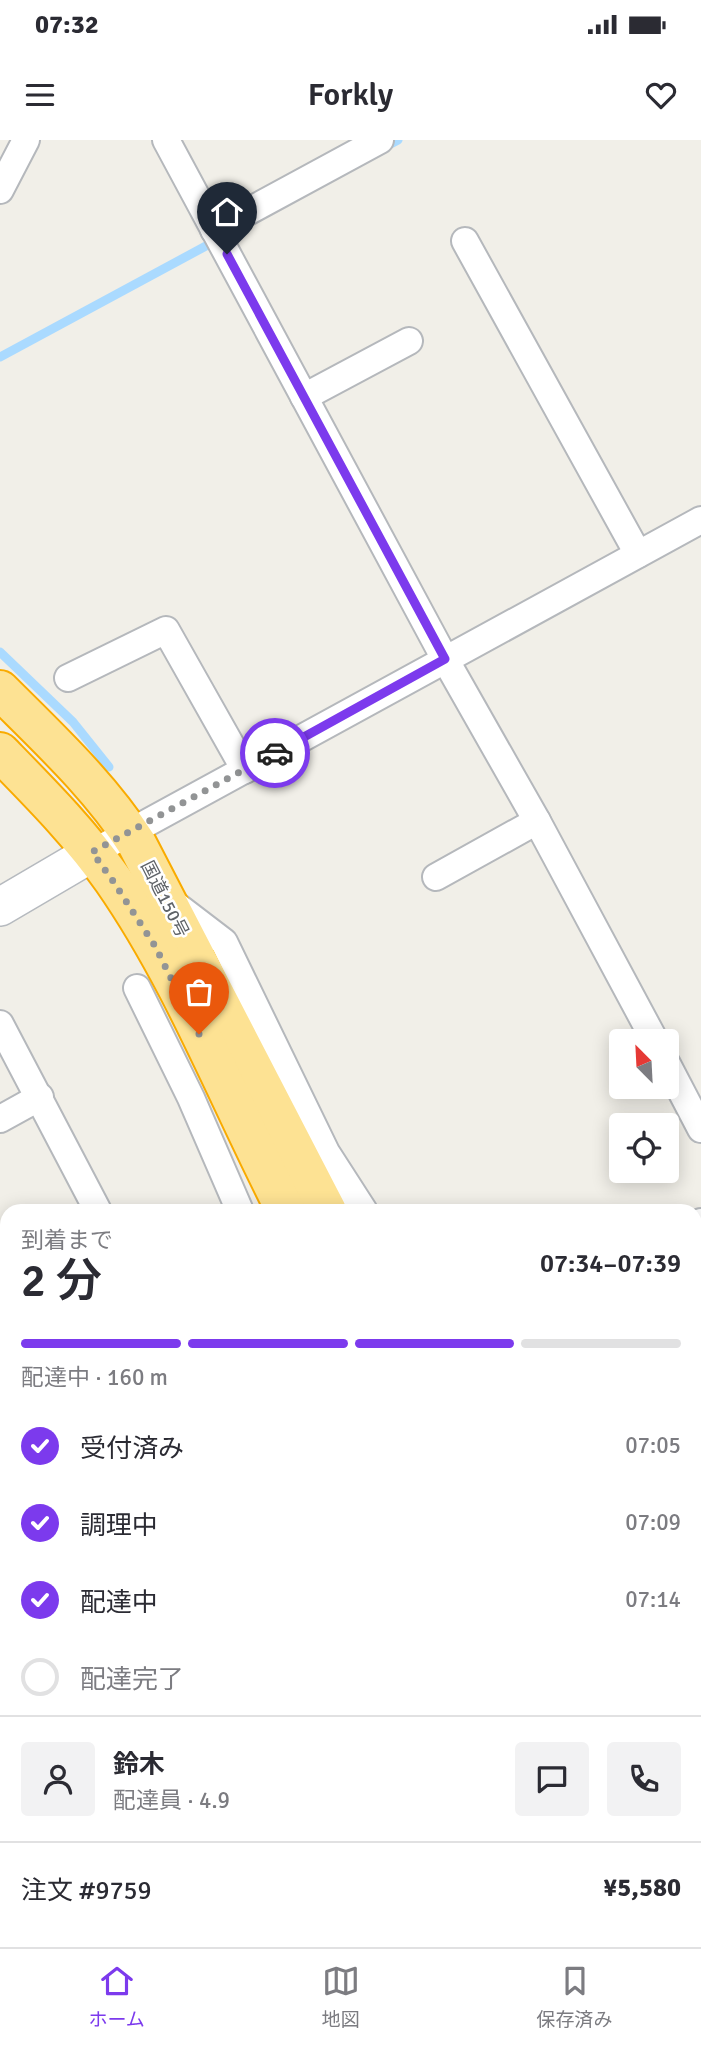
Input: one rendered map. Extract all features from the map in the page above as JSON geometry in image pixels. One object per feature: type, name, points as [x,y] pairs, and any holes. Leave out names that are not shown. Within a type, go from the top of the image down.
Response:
[{"type":"highway","name":"国道150号","points":[[0,690],[60,749],[130,833],[325,1204]]},
{"type":"highway","name":"国道150号","points":[[0,752],[73,828],[113,881],[155,946],[234,1102],[281,1204]]},
{"type":"street","points":[[166,140],[648,1029]]},
{"type":"street","points":[[214,230],[380,140]]},
{"type":"street","points":[[0,190],[15,145]]},
{"type":"street","points":[[465,241],[638,554]]},
{"type":"street","points":[[304,397],[409,341]]},
{"type":"street","points":[[0,907],[92,852],[701,520]]},
{"type":"street","points":[[68,678],[166,629],[244,770]]},
{"type":"street","points":[[436,877],[537,821]]},
{"type":"street","points":[[163,896],[224,942],[326,1152],[359,1204]]},
{"type":"street","points":[[137,988],[191,1098],[237,1204]]},
{"type":"street","points":[[0,1024],[94,1204]]},
{"type":"street","points":[[679,1087],[701,1129]]},
{"type":"street","points":[[0,1119],[40,1097]]},
{"type":"waterway","points":[[383,148],[398,140]]},
{"type":"waterway","points":[[0,357],[217,240]]},
{"type":"waterway","points":[[0,652],[73,722],[109,767]]},
{"type":"way so far","points":[[199,1034],[155,946],[92,852],[275,753]]},
{"type":"route","points":[[227,254],[445,659],[275,753]]}]
